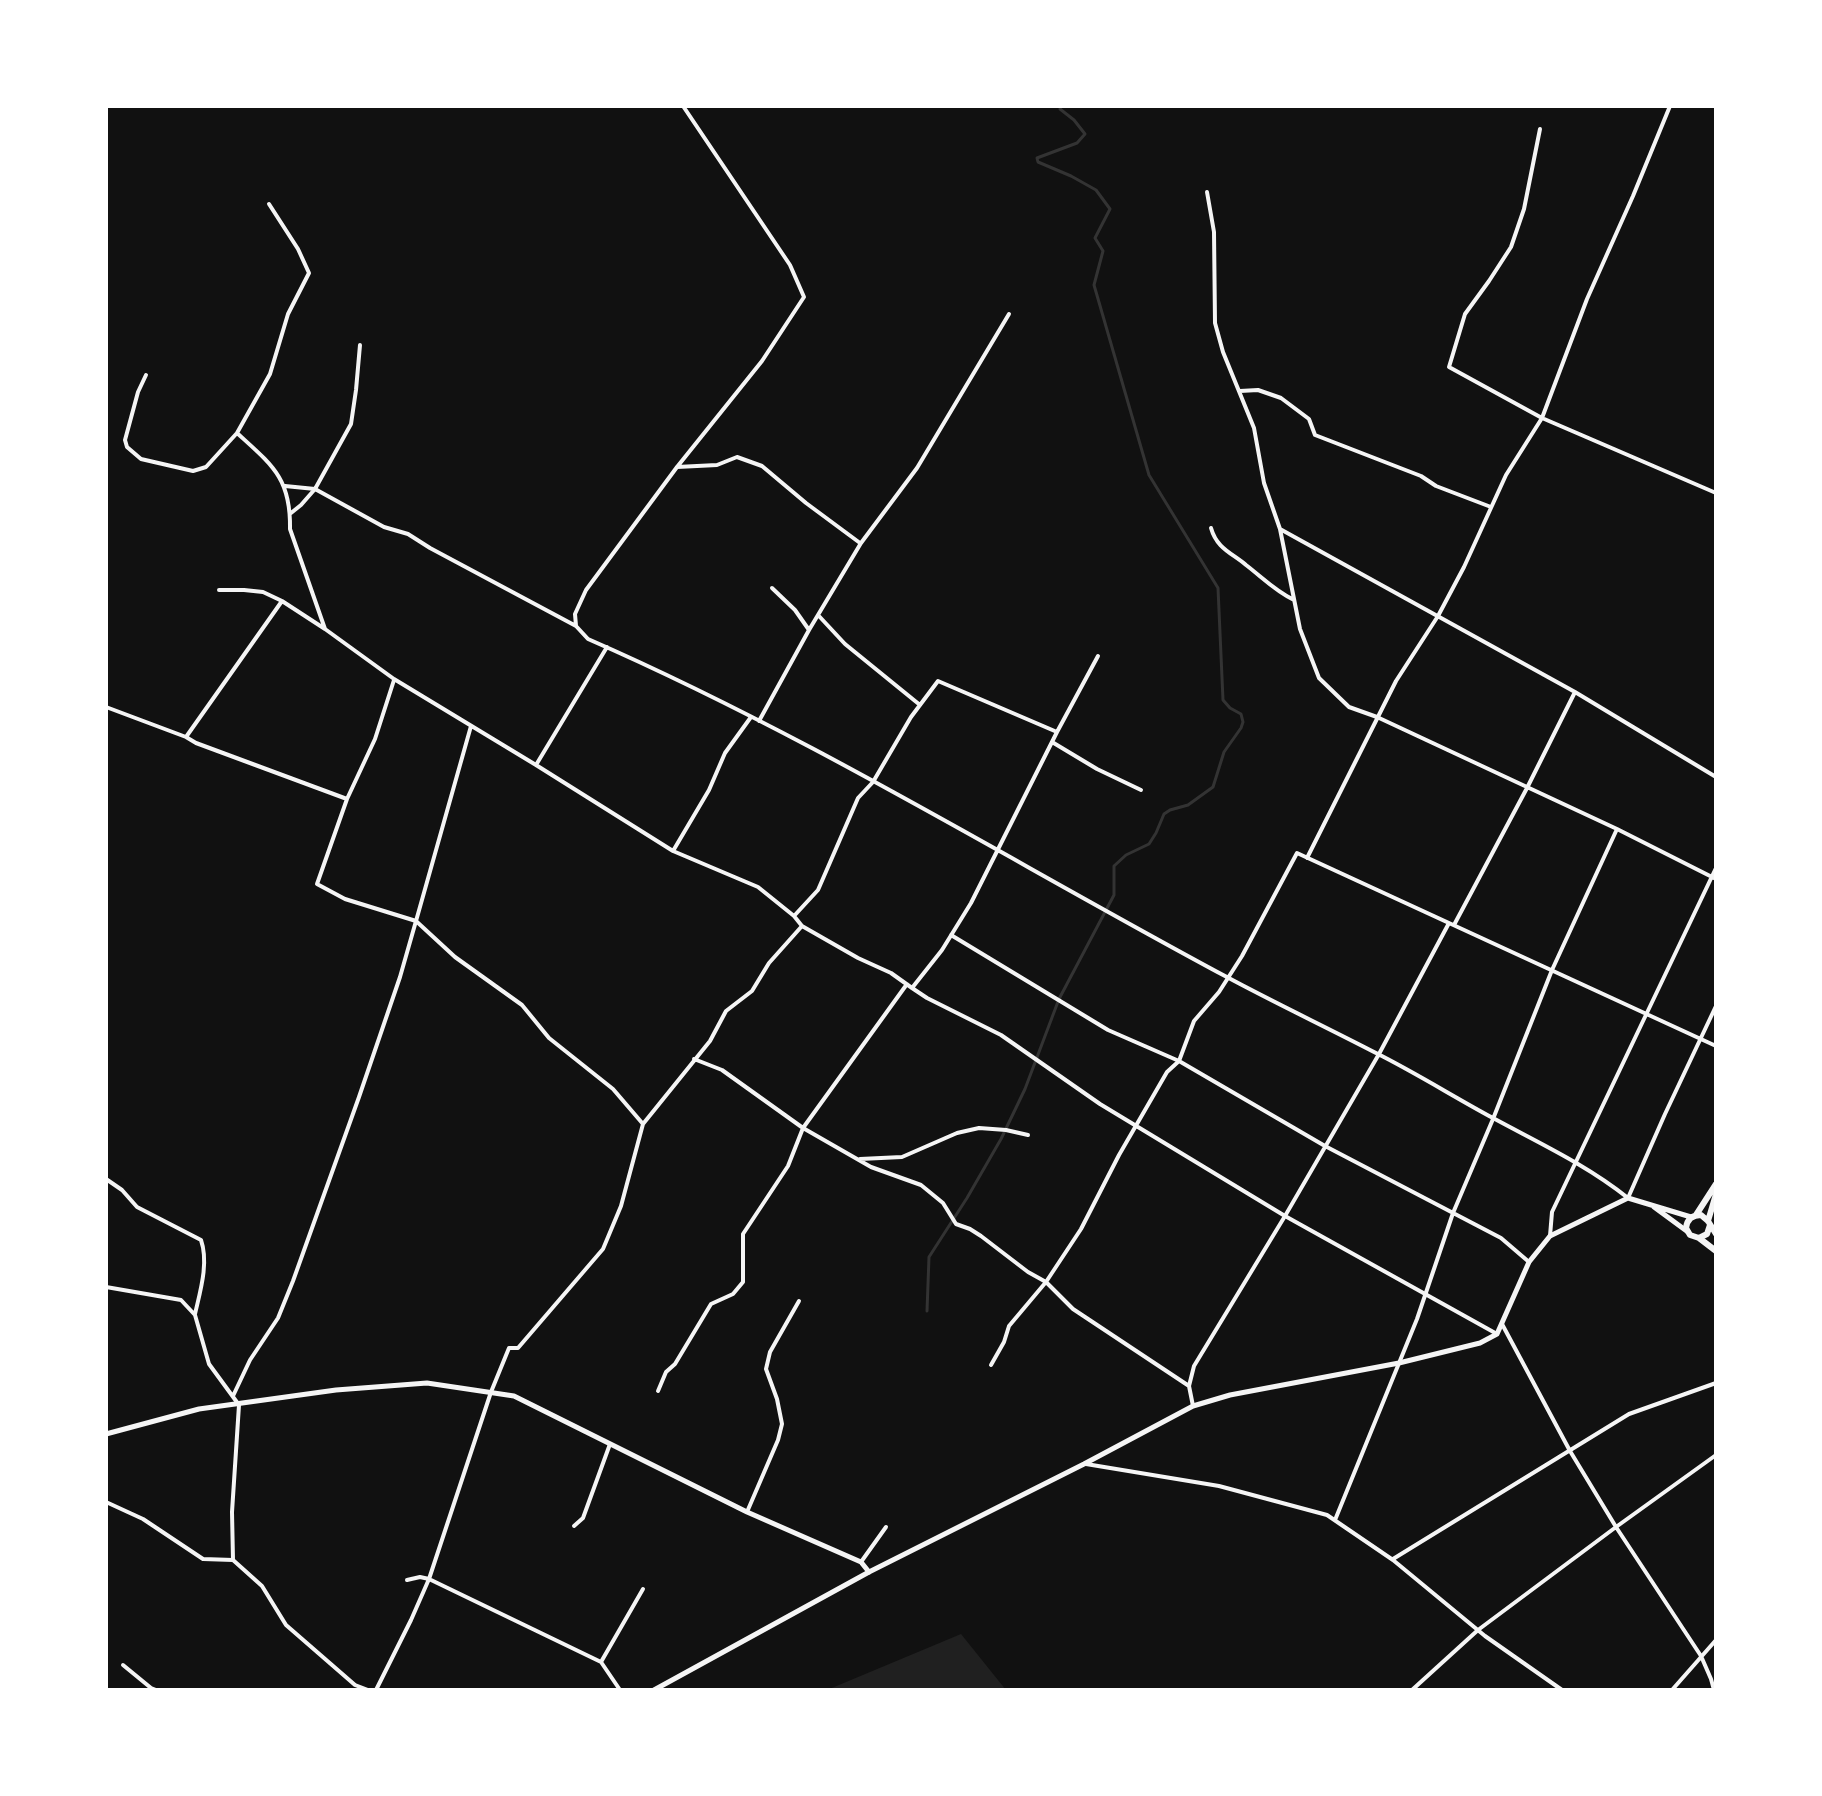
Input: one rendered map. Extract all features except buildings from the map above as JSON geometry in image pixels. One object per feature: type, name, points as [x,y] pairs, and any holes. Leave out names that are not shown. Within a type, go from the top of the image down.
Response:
[{"type":"main road","points":[[1688,1232],[1687,1223],[1716,1184]]},
{"type":"main road","points":[[1699,1238],[1707,1234],[1716,1194]]},
{"type":"main road","points":[[654,1690],[869,1572],[1193,1406],[1230,1395],[1399,1363],[1480,1343],[1497,1334],[1529,1262],[1550,1236],[1628,1198],[1694,1216],[1701,1215],[1716,1234]]},
{"type":"main road","points":[[1650,1204],[1716,1251]]},
{"type":"main road","points":[[106,1434],[199,1409],[336,1390],[427,1383],[514,1396],[747,1512],[861,1562],[869,1572]]},
{"type":"street","points":[[576,626],[575,614],[586,590],[677,467],[762,361],[804,297],[790,265],[683,106]]},
{"type":"street","points":[[1307,858],[1396,681],[1438,616],[1464,567],[1506,475],[1542,418],[1587,299],[1670,106]]},
{"type":"street","points":[[1540,129],[1524,209],[1511,247],[1465,314],[1449,367],[1542,418],[1716,493]]},
{"type":"street","points":[[1207,192],[1214,232],[1215,323],[1223,352],[1254,428],[1264,483],[1280,529],[1300,629],[1319,678],[1349,707],[1377,717],[1617,829],[1714,878]]},
{"type":"street","points":[[146,375],[125,440],[127,447],[141,459],[193,471],[206,467],[237,433],[270,374],[288,314],[309,273],[298,249],[269,204]]},
{"type":"street","points":[[759,721],[861,543],[917,468],[1009,314]]},
{"type":"street","points":[[291,513],[315,489],[351,424],[360,345]]},
{"type":"street","points":[[1239,391],[1258,390],[1281,398],[1309,419],[1315,435],[1491,507]]},
{"type":"street","points":[[237,433],[273,465],[284,486],[291,513],[290,529],[325,629]]},
{"type":"street","points":[[677,467],[717,465],[737,457],[762,466],[861,543]]},
{"type":"street","points":[[284,486],[315,489],[384,527],[408,534],[576,626],[588,639],[759,721],[1228,977],[1379,1054],[1575,1162],[1628,1198],[1716,1006]]},
{"type":"street","points":[[1211,528],[1218,543],[1232,557],[1242,561],[1271,587],[1294,600]]},
{"type":"street","points":[[1280,529],[1575,692],[1716,777]]},
{"type":"street","points":[[772,588],[795,610],[809,630]]},
{"type":"street","points":[[219,590],[263,592],[282,601],[394,679],[673,851],[758,887],[802,926],[891,973],[927,998],[1001,1035],[1100,1104],[1285,1216],[1497,1334]]},
{"type":"street","points":[[186,737],[282,601]]},
{"type":"street","points":[[818,615],[845,644],[920,705]]},
{"type":"street","points":[[536,765],[607,647]]},
{"type":"street","points":[[658,1391],[666,1372],[675,1364],[711,1304],[733,1294],[743,1282],[743,1234],[788,1166],[803,1128],[951,935],[971,903],[1098,656]]},
{"type":"street","points":[[394,679],[375,739],[347,799],[317,884],[345,899],[416,921],[455,957],[522,1005],[549,1038],[613,1089],[643,1124]]},
{"type":"street","points":[[794,916],[818,890],[858,798],[873,782],[938,681],[1057,732]]},
{"type":"street","points":[[1193,1406],[1189,1386],[1194,1366],[1379,1054],[1527,788],[1575,692]]},
{"type":"street","points":[[106,707],[347,799]]},
{"type":"street","points":[[673,851],[709,790],[725,753],[751,717]]},
{"type":"street","points":[[233,1396],[250,1360],[278,1318],[354,1111],[400,977],[471,726]]},
{"type":"street","points":[[1052,742],[1097,769],[1141,790]]},
{"type":"street","points":[[1335,1520],[1426,1295],[1453,1213],[1552,970],[1617,829]]},
{"type":"street","points":[[991,1365],[1009,1326],[1046,1282],[1081,1229],[1167,1072],[1179,1061],[1194,1021],[1219,992],[1242,956],[1297,853],[1716,1046]]},
{"type":"street","points":[[1550,1236],[1552,1212],[1714,878],[1716,868]]},
{"type":"street","points":[[376,1690],[429,1579],[491,1392],[509,1348],[518,1348],[603,1249],[621,1206],[643,1124],[710,1041],[726,1011],[752,991],[769,963],[802,926]]},
{"type":"street","points":[[951,935],[1108,1030],[1179,1061],[1325,1146],[1501,1238],[1529,1262]]},
{"type":"street","points":[[694,1059],[722,1070],[803,1128],[871,1167],[921,1185],[943,1203],[956,1224],[981,1236],[1046,1282],[1073,1309],[1189,1386]]},
{"type":"street","points":[[858,1159],[902,1157],[957,1133],[979,1128],[1028,1135]]},
{"type":"street","points":[[106,1179],[122,1190],[137,1207],[201,1240],[204,1247],[195,1315],[209,1364],[239,1405],[232,1512],[233,1560]]},
{"type":"street","points":[[106,1287],[181,1300],[195,1315]]},
{"type":"street","points":[[747,1512],[782,1424],[766,1369],[770,1352],[799,1301]]},
{"type":"street","points":[[1502,1324],[1570,1451],[1701,1656],[1714,1690]]},
{"type":"street","points":[[1393,1560],[1629,1414],[1716,1383]]},
{"type":"street","points":[[574,1526],[583,1518],[610,1444]]},
{"type":"street","points":[[1412,1690],[1478,1630],[1716,1455]]},
{"type":"street","points":[[1084,1464],[1219,1486],[1327,1515],[1393,1560],[1478,1630],[1562,1690]]},
{"type":"street","points":[[106,1502],[143,1519],[203,1559],[233,1560],[262,1586],[286,1625],[355,1685],[368,1690]]},
{"type":"street","points":[[861,1562],[886,1527]]},
{"type":"street","points":[[407,1580],[420,1577],[429,1579],[601,1662],[620,1690]]},
{"type":"street","points":[[601,1662],[643,1589]]},
{"type":"street","points":[[1672,1690],[1716,1640]]},
{"type":"street","points":[[123,1665],[156,1690]]},
{"type":"shaded area","points":[[961,1634],[1006,1690],[827,1690]]},
{"type":"waterway","points":[[927,1311],[929,1257],[1001,1139],[1025,1089],[1059,999],[1114,895],[1114,866],[1126,855],[1149,844],[1164,814],[1188,805],[1213,787],[1224,752],[1243,722],[1241,714],[1223,700],[1218,588],[1149,475],[1094,285],[1103,251],[1095,238],[1110,209],[1096,190],[1038,162],[1037,158],[1077,143],[1085,134],[1060,109],[1061,106]]}]
